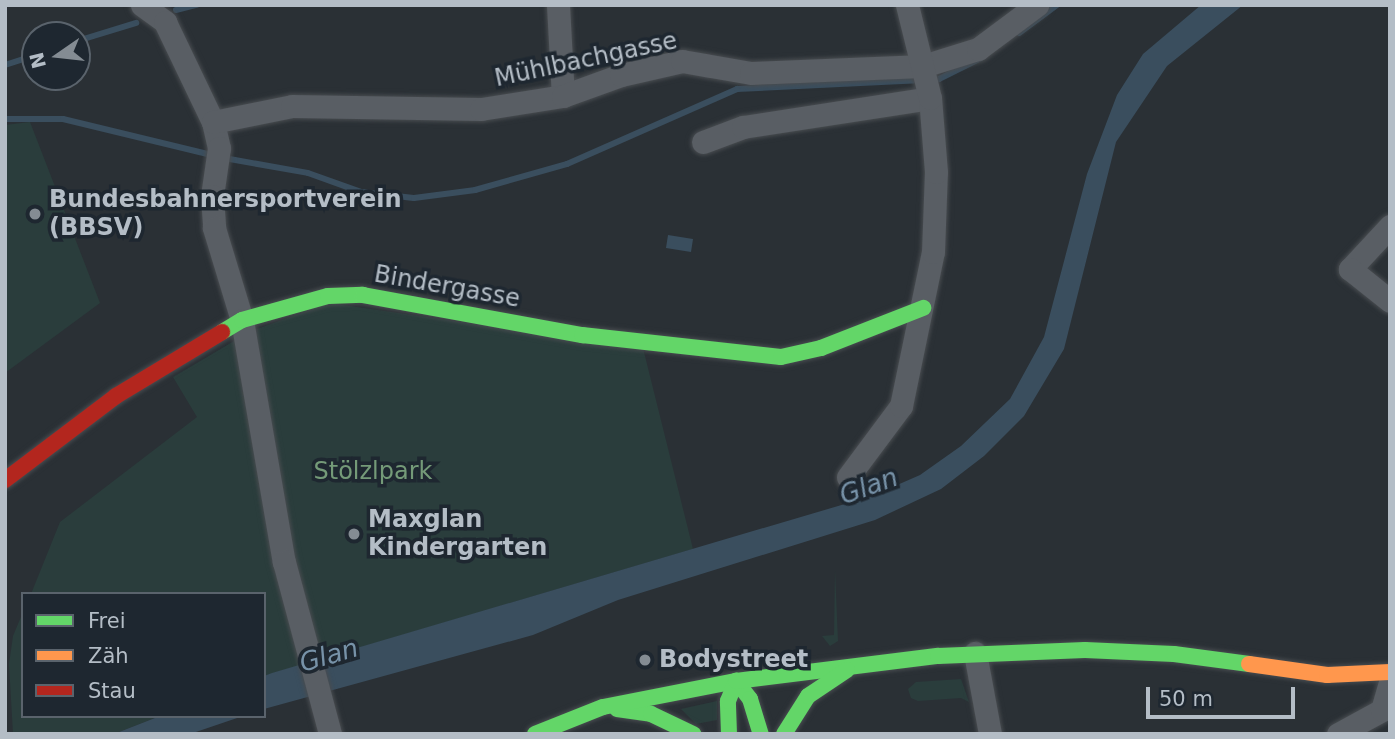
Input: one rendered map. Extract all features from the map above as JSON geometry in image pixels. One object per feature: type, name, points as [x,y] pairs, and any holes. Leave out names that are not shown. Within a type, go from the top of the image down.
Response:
[{"type":"street","points":[[558,5],[563,96]]},
{"type":"street","points":[[848,477],[901,406],[923,308],[935,212],[926,82],[906,5]]},
{"type":"street","name":"Mühlbachgasse","points":[[703,142],[743,127],[926,82],[978,49],[1037,5]]},
{"type":"street","points":[[153,13],[213,122],[219,148],[213,220],[242,320],[267,479],[330,734]]},
{"type":"street","name":"Mühlbachgasse","points":[[213,122],[292,106],[481,109],[563,96],[621,75],[682,61],[751,73],[926,82]]},
{"type":"street","points":[[1390,226],[1350,269],[1390,301]]},
{"type":"street","name":"Bindergasse","points":[[5,480],[116,396],[242,320],[328,296],[354,295],[582,335],[741,356],[781,357],[821,348],[923,308]]},
{"type":"street","points":[[975,653],[990,734]]},
{"type":"street","points":[[535,734],[603,707],[736,681],[975,653],[1138,653],[1327,675],[1390,672]]},
{"type":"street","points":[[784,734],[808,696],[853,667]]},
{"type":"street","points":[[729,734],[728,701],[736,681]]},
{"type":"street","points":[[736,681],[750,699],[761,734]]},
{"type":"street","points":[[1338,734],[1382,710],[1390,682]]},
{"type":"street","points":[[603,707],[651,714],[693,734]]},
{"type":"green space","name":"Bundesbahnersportverein (BBSV)","points":[[30,122],[100,303],[5,373],[5,125]]},
{"type":"green space","name":"Stölzlpark","points":[[329,303],[643,348],[693,549],[266,675],[266,592],[32,592],[60,522],[197,417],[173,377],[251,331]]},
{"type":"green space","points":[[835,570],[838,641],[830,646],[822,636],[834,635]]},
{"type":"green space","points":[[21,617],[21,718],[155,718],[114,734],[13,734],[9,664],[13,636]]},
{"type":"green space","points":[[961,679],[969,702],[961,698],[918,701],[911,698],[908,689],[916,682]]},
{"type":"green space","points":[[717,701],[717,720],[696,724],[681,709]]},
{"type":"water","points":[[1201,5],[1243,5],[1167,66],[1116,142],[1064,349],[1024,416],[984,456],[941,489],[875,520],[618,600],[533,635],[266,708],[266,675],[872,496],[920,475],[961,446],[1010,399],[1044,337],[1087,174],[1117,95],[1143,54]]},
{"type":"water","points":[[668,235],[693,239],[691,252],[666,248]]},
{"type":"water","points":[[155,718],[237,718],[190,734],[114,734]]},
{"type":"waterway","points":[[176,10],[196,5]]},
{"type":"waterway","points":[[1019,33],[1057,5]]},
{"type":"waterway","points":[[91,37],[136,23]]},
{"type":"waterway","points":[[224,158],[308,173],[361,192],[414,198],[475,190],[567,164],[737,89],[939,79],[981,58]]},
{"type":"waterway","points":[[5,65],[21,60]]},
{"type":"waterway","points":[[5,119],[63,119],[212,155]]},
{"type":"traffic: fast","points":[[222,332],[242,320],[328,296],[363,295],[582,335],[781,357],[821,348],[923,308]]},
{"type":"traffic: fast","points":[[729,734],[728,701],[736,681],[938,656],[1085,650],[1174,654],[1249,664]]},
{"type":"traffic: fast","points":[[784,734],[808,696],[847,670]]},
{"type":"traffic: fast","points":[[535,734],[603,707],[736,681],[750,699],[761,734]]},
{"type":"traffic: fast","points":[[617,709],[651,714],[693,734]]},
{"type":"traffic: slow","points":[[1249,664],[1327,675],[1390,672]]},
{"type":"traffic: jam","points":[[5,480],[116,396],[222,332]]},
{"type":"place","name":"Bundesbahnersportverein (BBSV)","points":[[35,214]]},
{"type":"place","name":"Maxglan Kindergarten","points":[[354,534]]},
{"type":"place","name":"Bodystreet","points":[[645,660]]},
{"type":"water label","name":"Glan","points":[[869,487]]},
{"type":"water label","name":"Glan","points":[[329,656]]}]
